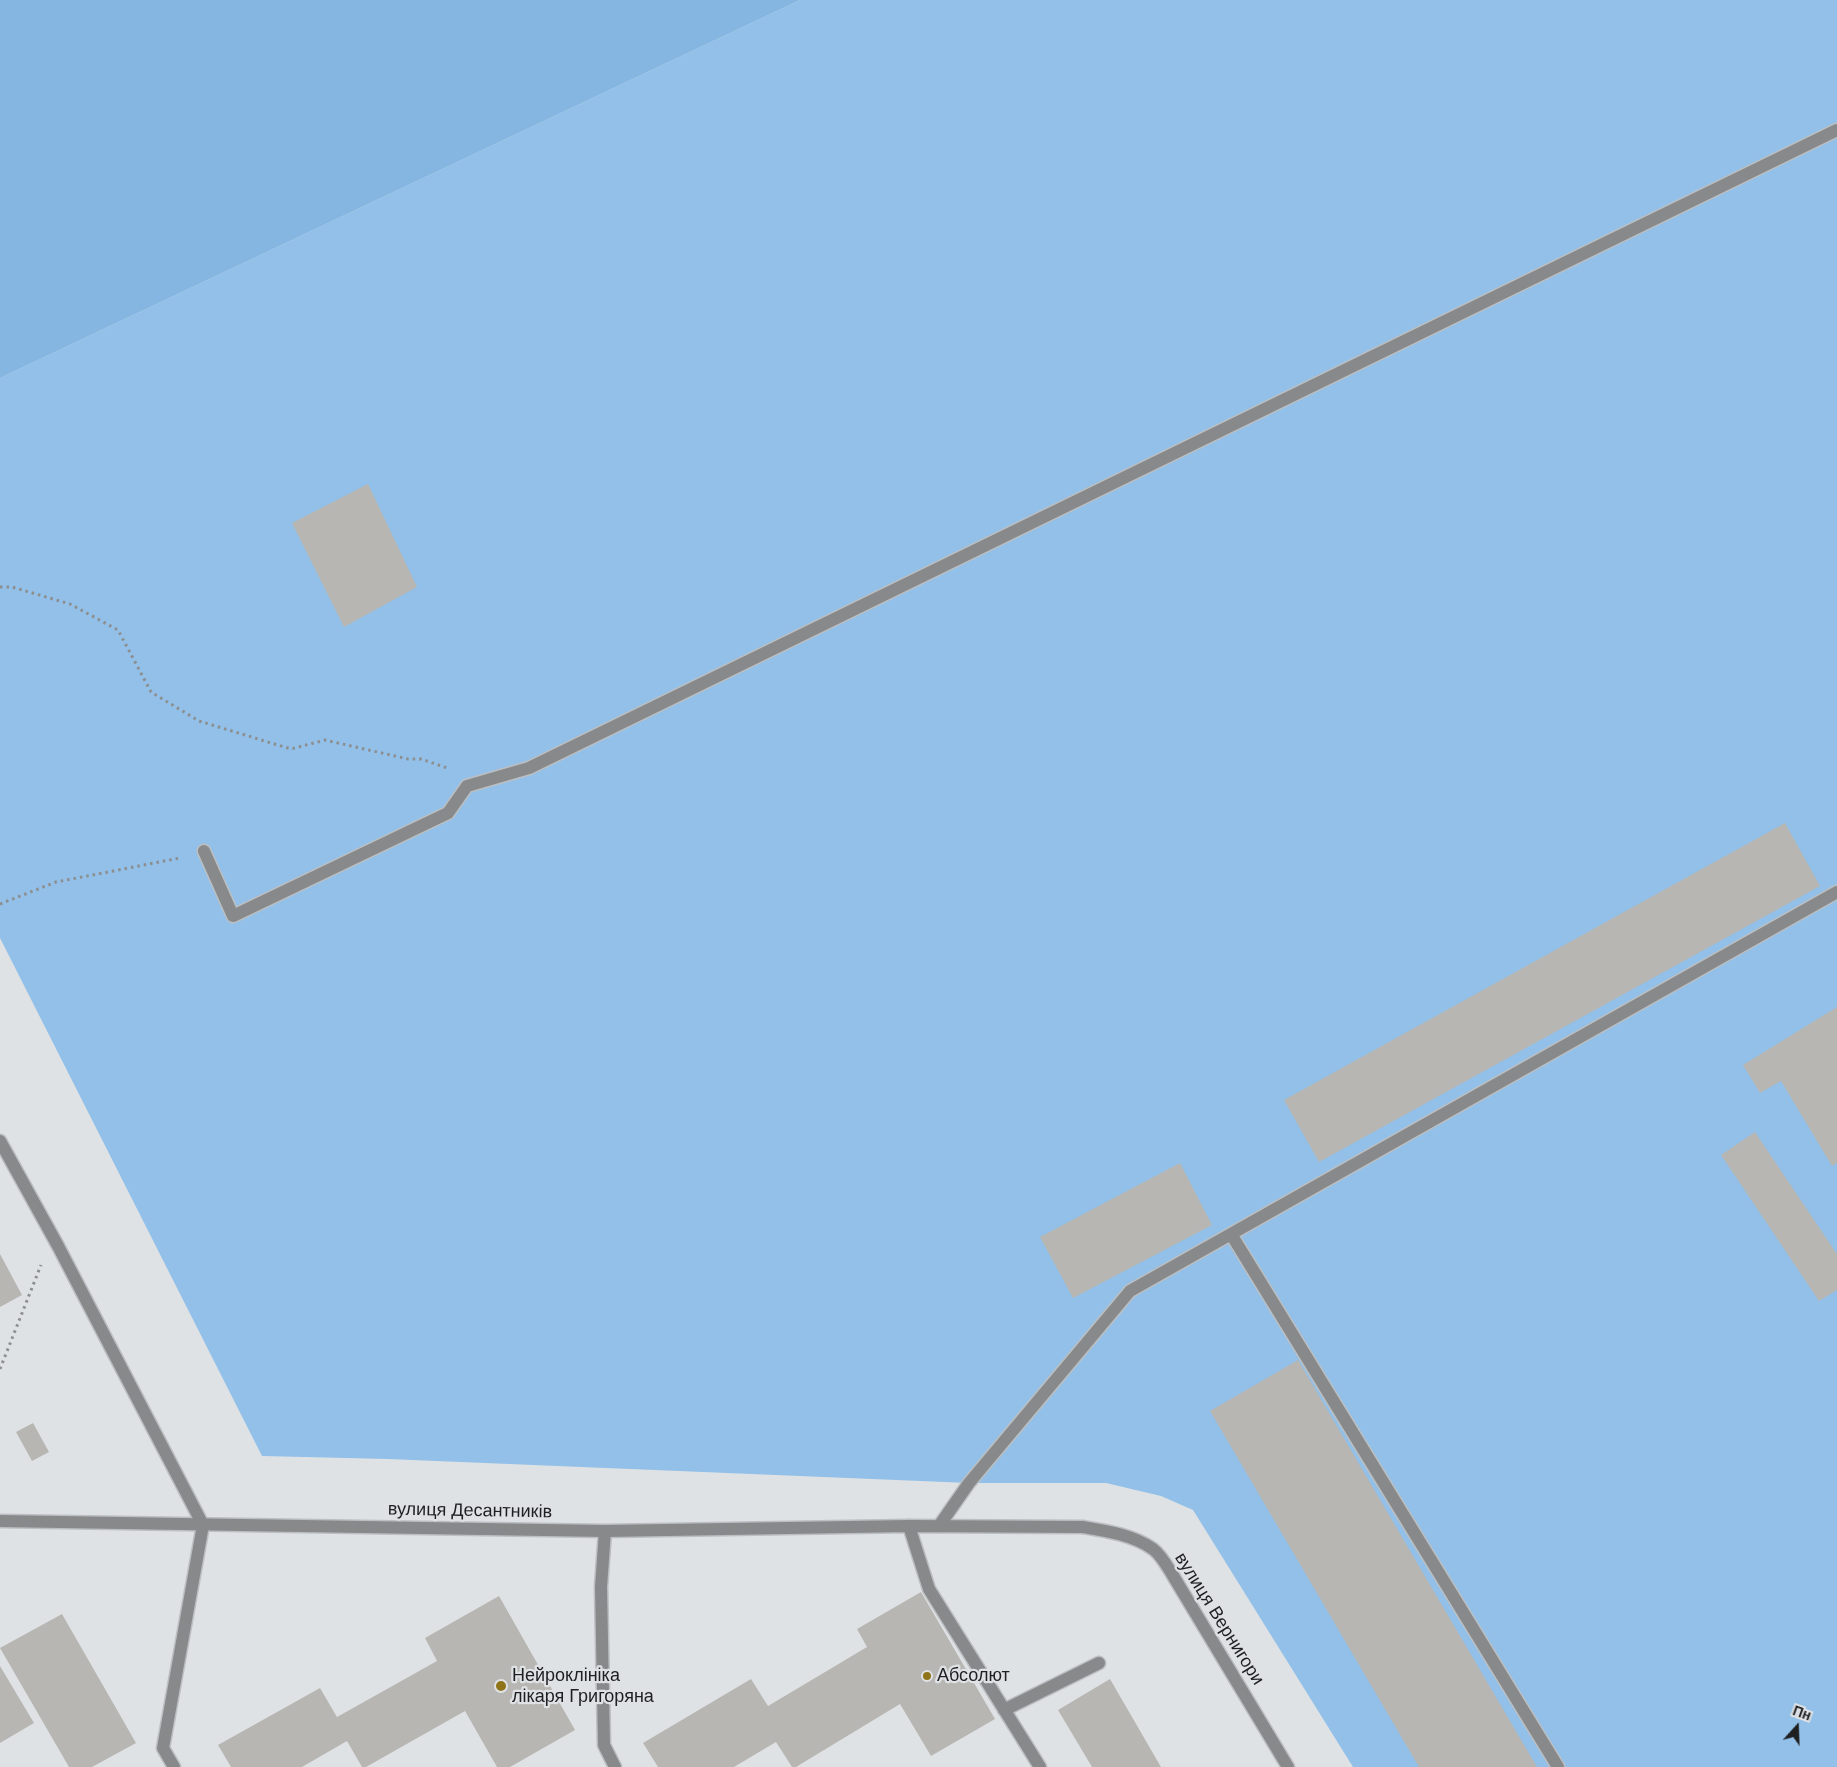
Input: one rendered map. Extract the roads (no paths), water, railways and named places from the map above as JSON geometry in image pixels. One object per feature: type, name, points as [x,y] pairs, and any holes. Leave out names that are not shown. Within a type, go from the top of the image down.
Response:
[{"type":"street","points":[[204,851],[233,916],[448,813],[467,786],[529,768],[1837,130]]},
{"type":"street","points":[[939,1526],[969,1483],[1130,1291],[1837,892]]},
{"type":"street","points":[[0,1142],[52,1236],[203,1525],[164,1748],[174,1767]]},
{"type":"street","points":[[1232,1234],[1558,1767]]},
{"type":"street","name":"вулиця Десантників","points":[[0,1521],[605,1531],[939,1526]]},
{"type":"street","points":[[908,1526],[929,1589],[1040,1767]]},
{"type":"street","name":"вулиця Вернигори","points":[[939,1526],[1083,1527],[1108,1531],[1130,1538],[1154,1550],[1172,1574],[1288,1767]]},
{"type":"street","points":[[605,1531],[601,1587],[604,1745],[615,1767]]},
{"type":"street","points":[[1004,1710],[1099,1663]]},
{"type":"place","name":"Абсолют","points":[[927,1676]]},
{"type":"place","name":"Нейроклініка лікаря Григоряна","points":[[501,1686]]}]
